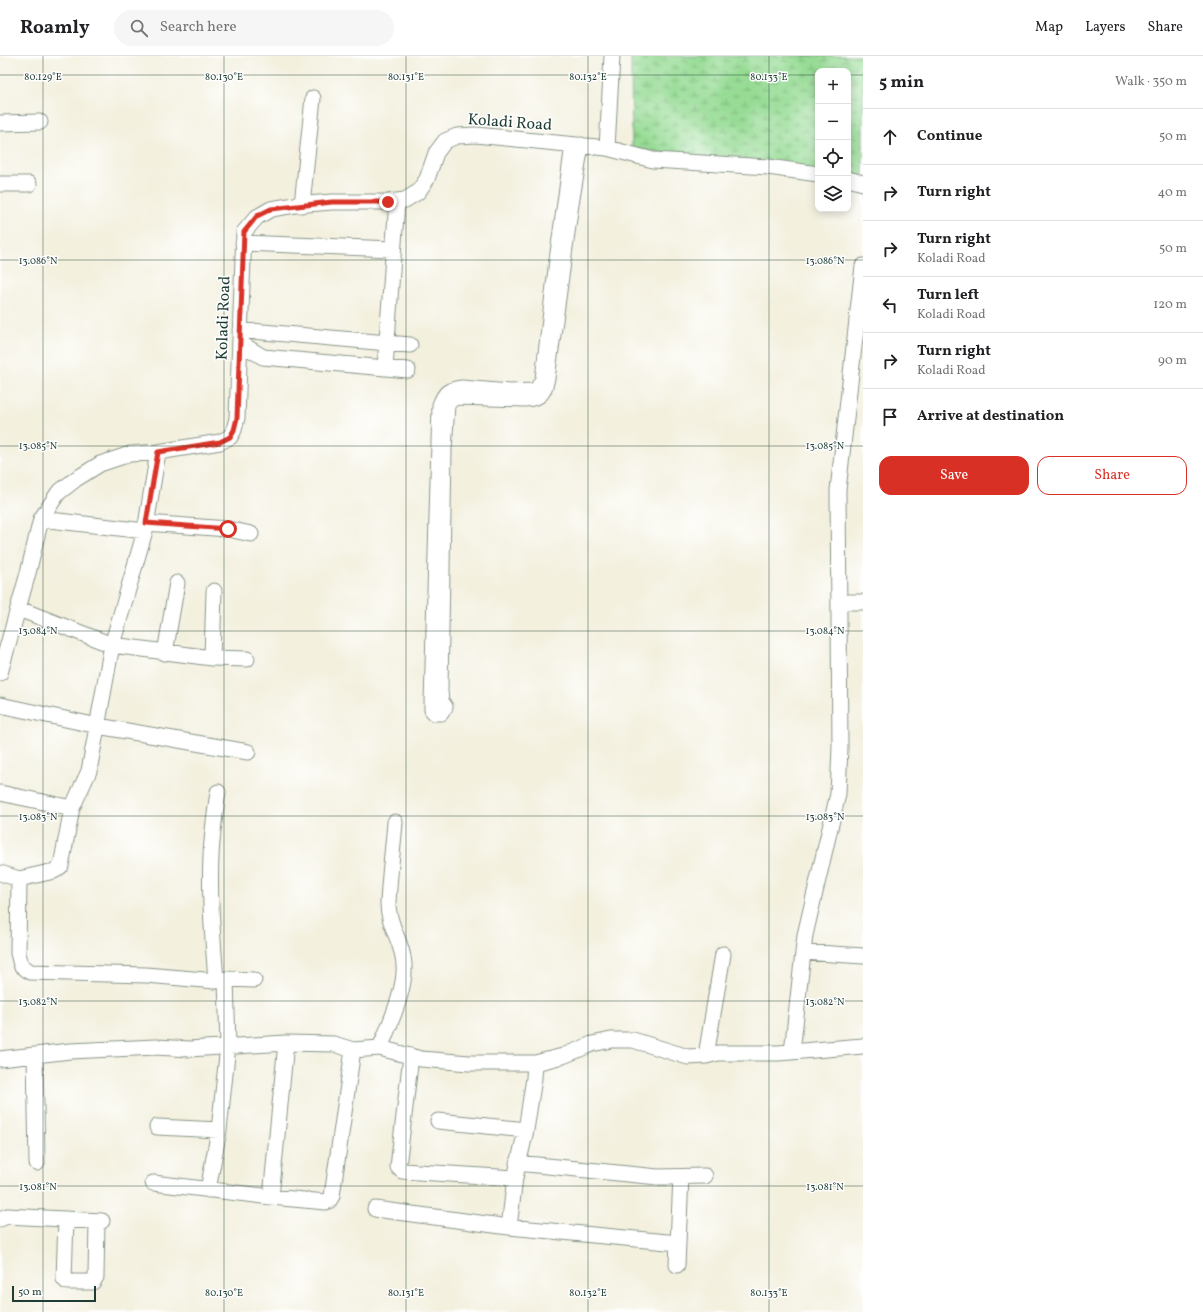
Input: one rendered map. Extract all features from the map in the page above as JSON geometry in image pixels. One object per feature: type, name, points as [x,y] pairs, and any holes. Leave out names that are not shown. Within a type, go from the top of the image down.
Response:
[{"type":"street","points":[[607,148],[612,56]]},
{"type":"street","points":[[302,204],[312,98]]},
{"type":"street","points":[[0,123],[40,122]]},
{"type":"street","name":"Koladi Road","points":[[0,673],[41,519],[58,494],[76,479],[100,464],[130,454],[158,452],[220,442],[230,437],[234,430],[237,418],[244,232],[257,216],[271,209],[302,204],[405,200],[418,192],[427,179],[436,153],[445,141],[457,136],[476,135],[607,148],[653,160],[694,164],[768,166],[815,174]]},
{"type":"street","points":[[577,145],[571,204],[547,378],[542,392],[534,398],[525,399],[456,397],[451,400],[447,406],[444,449],[440,675],[440,695],[441,701],[445,706],[442,713],[435,713],[432,710],[432,704],[440,405],[446,393],[451,389],[462,388],[526,392],[536,391],[540,386],[543,379],[546,359],[557,260],[577,145]]},
{"type":"street","points":[[851,180],[863,183]]},
{"type":"street","points":[[0,184],[29,184]]},
{"type":"street","points":[[385,368],[397,201]]},
{"type":"street","points":[[243,243],[393,249]]},
{"type":"street","points":[[792,1052],[805,935],[838,794],[840,747],[838,490],[863,266]]},
{"type":"street","points":[[240,336],[387,343],[410,346]]},
{"type":"street","points":[[240,336],[263,357],[408,370]]},
{"type":"street","points":[[0,873],[19,879],[54,871],[61,866],[72,808],[89,771],[112,645],[146,527],[158,452]]},
{"type":"street","points":[[41,519],[146,527],[228,529],[251,534]]},
{"type":"street","points":[[164,653],[177,583]]},
{"type":"street","points":[[212,658],[214,591]]},
{"type":"street","points":[[839,602],[863,602]]},
{"type":"street","points":[[18,608],[112,645],[164,653],[212,658],[247,659]]},
{"type":"street","points":[[0,705],[98,726],[248,752]]},
{"type":"street","points":[[208,1190],[219,1130],[228,1046],[221,980],[210,904],[213,831],[218,792]]},
{"type":"street","points":[[0,793],[72,808]]},
{"type":"street","points":[[380,1048],[401,992],[404,973],[404,959],[395,934],[388,906],[395,822]]},
{"type":"street","points":[[19,879],[18,953],[21,965],[30,972],[254,980]]},
{"type":"street","points":[[803,952],[863,956]]},
{"type":"street","points":[[706,1056],[723,954]]},
{"type":"street","points":[[0,1059],[70,1052],[156,1047],[189,1049],[286,1043],[334,1044],[353,1050],[380,1048],[421,1059],[468,1064],[535,1063],[564,1056],[592,1044],[611,1040],[633,1040],[688,1057],[718,1054],[792,1052],[863,1046]]},
{"type":"street","points":[[271,1197],[286,1043]]},
{"type":"street","points":[[153,1183],[326,1202],[331,1198],[353,1050]]},
{"type":"street","points":[[35,1055],[37,1163]]},
{"type":"street","points":[[412,1056],[398,1167],[402,1171],[516,1171],[658,1177],[705,1176]]},
{"type":"street","points":[[509,1226],[516,1171],[526,1130],[535,1063]]},
{"type":"street","points":[[438,1121],[526,1130]]},
{"type":"street","points":[[157,1127],[219,1130]]},
{"type":"street","points":[[677,1265],[681,1177]]},
{"type":"street","points":[[375,1209],[509,1226],[678,1243]]},
{"type":"street","points":[[0,1219],[7,1216],[66,1219],[100,1221],[96,1277],[93,1282],[67,1282],[64,1279],[66,1219]]},
{"type":"green space","points":[[631,56],[863,56],[863,184],[851,182],[851,68],[815,68],[815,177],[632,148]]},
{"type":"route","points":[[228,529],[146,523],[158,452],[220,442],[230,437],[234,430],[237,418],[244,232],[257,216],[271,209],[295,205],[332,202],[388,202]]}]
